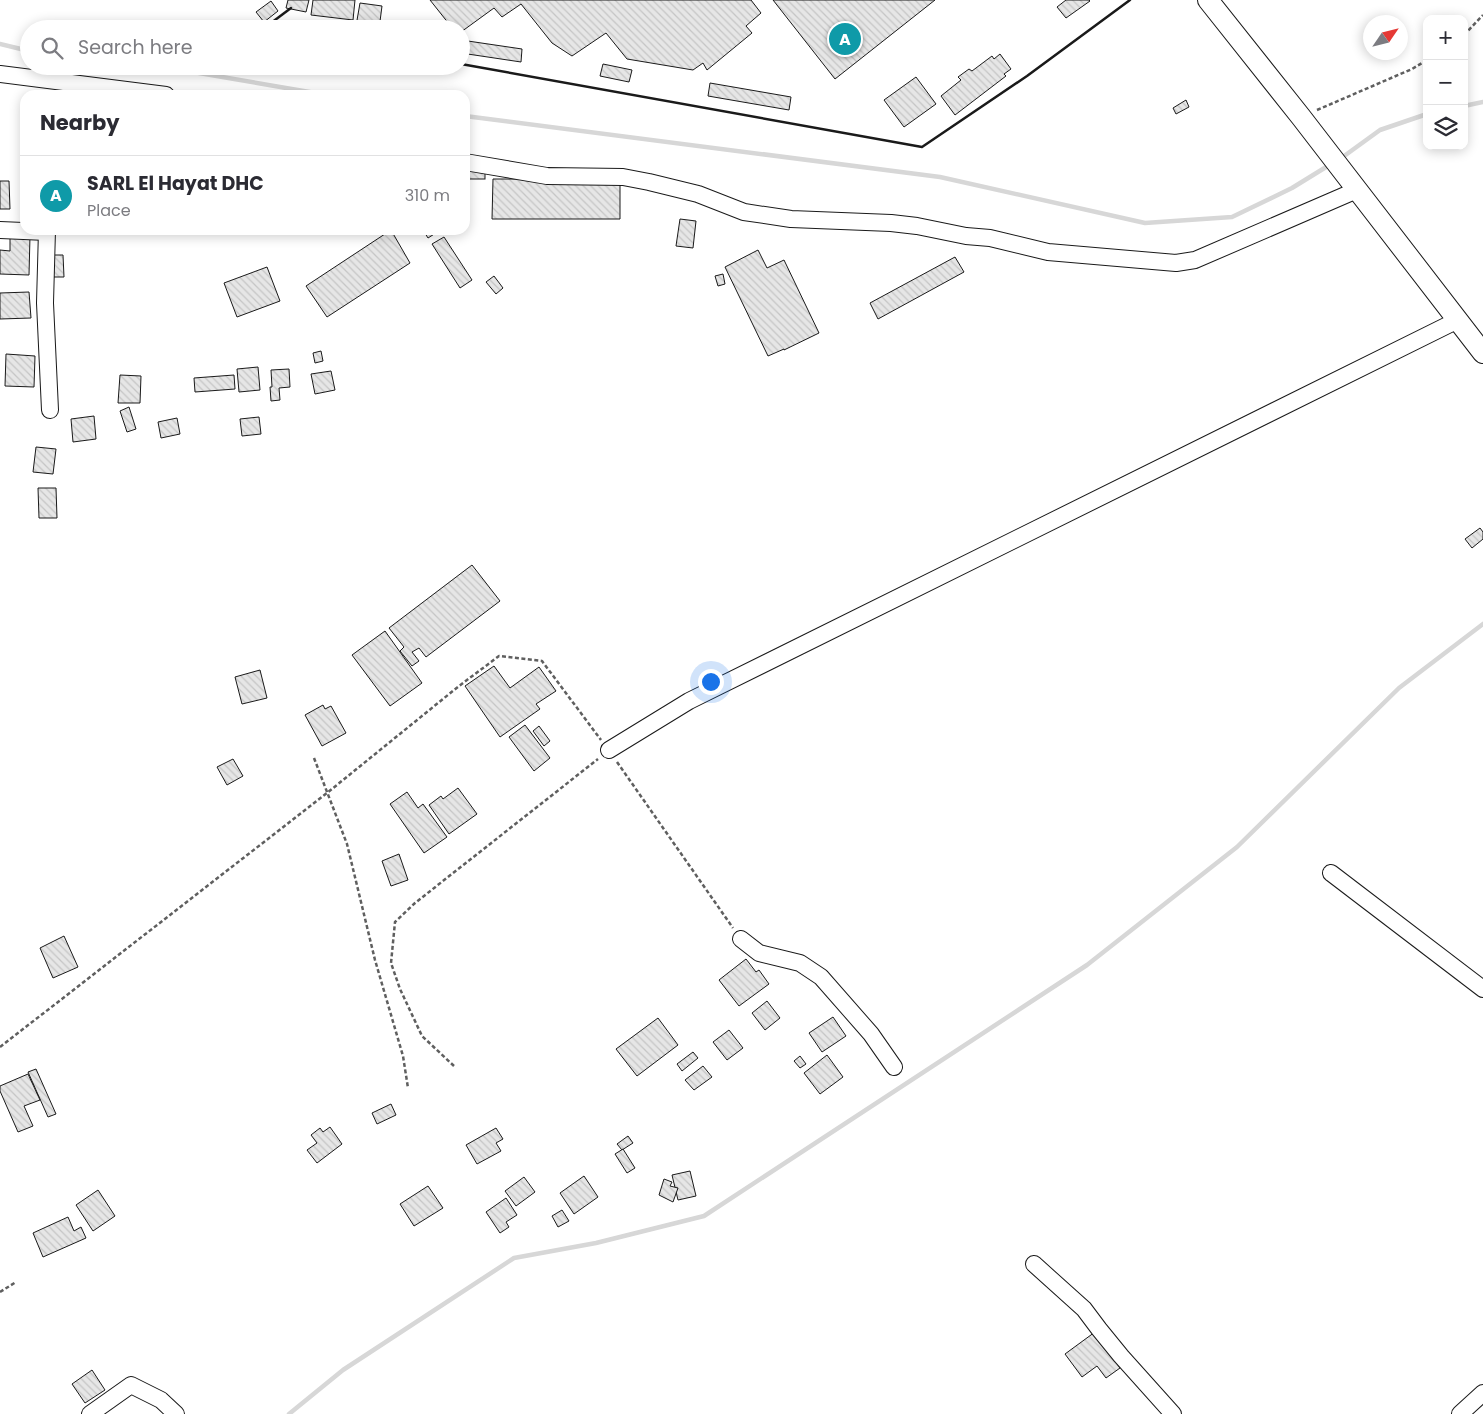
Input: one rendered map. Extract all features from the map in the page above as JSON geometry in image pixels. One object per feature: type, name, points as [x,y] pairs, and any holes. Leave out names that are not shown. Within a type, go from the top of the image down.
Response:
[{"type":"main road","points":[[1208,0],[1301,116],[1483,353]]},
{"type":"street","points":[[0,74],[64,89],[81,90]]},
{"type":"street","points":[[470,163],[547,176],[623,177],[698,194],[744,212],[791,219],[883,222],[917,226],[966,236],[990,238],[1048,252],[1176,263],[1195,260],[1357,190]]},
{"type":"street","points":[[0,230],[20,230]]},
{"type":"street","points":[[47,235],[45,303],[50,410]]},
{"type":"street","points":[[609,750],[689,701],[1458,320]]},
{"type":"street","points":[[1332,873],[1483,989]]},
{"type":"street","points":[[741,939],[759,952],[800,964],[821,977],[871,1034],[894,1067]]},
{"type":"street","points":[[1034,1264],[1084,1309],[1121,1356],[1174,1414]]},
{"type":"street","points":[[90,1414],[130,1385],[161,1400],[176,1414]]},
{"type":"street","points":[[1460,1414],[1483,1393]]},
{"type":"path","points":[[1468,31],[1483,15]]},
{"type":"path","points":[[1301,116],[1412,69],[1423,62]]},
{"type":"path","points":[[0,1047],[327,793],[459,686],[500,656],[542,661],[609,750],[741,939]]},
{"type":"path","points":[[454,1066],[422,1036],[400,989],[391,963],[395,922],[415,903],[609,750]]},
{"type":"path","points":[[314,758],[347,844],[375,960],[403,1056],[408,1088]]},
{"type":"path","points":[[0,1292],[16,1282]]},
{"type":"building","points":[[288,0],[309,0],[306,12],[286,8]]},
{"type":"building","points":[[313,0],[355,0],[353,20],[311,15]]},
{"type":"building","points":[[430,0],[751,0],[761,13],[746,26],[752,33],[707,70],[703,63],[693,70],[627,59],[606,33],[572,56],[552,43],[521,4],[502,17],[494,8],[470,25],[470,20],[446,20]]},
{"type":"building","points":[[773,0],[935,0],[835,79]]},
{"type":"building","points":[[1066,0],[1090,1],[1066,18],[1057,7]]},
{"type":"building","points":[[271,1],[278,11],[267,20],[262,20],[256,12]]},
{"type":"building","points":[[360,3],[382,6],[380,20],[357,20]]},
{"type":"building","points":[[470,41],[522,49],[521,62],[470,54]]},
{"type":"building","points":[[1000,54],[1011,69],[1004,74],[1006,76],[955,115],[941,96],[961,80],[958,77],[969,69],[972,71],[992,56],[994,59]]},
{"type":"building","points":[[603,64],[632,70],[629,82],[600,76]]},
{"type":"building","points":[[916,77],[936,104],[904,127],[884,100]]},
{"type":"building","points":[[710,83],[791,97],[789,110],[708,96]]},
{"type":"building","points":[[1186,100],[1189,107],[1176,114],[1173,108]]},
{"type":"building","points":[[470,169],[485,169],[485,179],[470,179]]},
{"type":"building","points":[[493,179],[620,179],[620,219],[492,219]]},
{"type":"building","points":[[0,181],[9,181],[10,209],[0,209]]},
{"type":"building","points":[[680,219],[696,221],[693,248],[676,246]]},
{"type":"building","points":[[383,235],[394,235],[410,263],[327,317],[306,286]]},
{"type":"building","points":[[10,236],[30,236],[29,275],[0,274],[0,250],[10,251]]},
{"type":"building","points":[[444,237],[472,280],[460,288],[432,244]]},
{"type":"building","points":[[758,250],[767,268],[784,260],[819,333],[768,356],[725,267]]},
{"type":"building","points":[[49,255],[63,255],[64,277],[51,277]]},
{"type":"building","points":[[955,257],[964,272],[878,319],[870,303]]},
{"type":"building","points":[[267,267],[280,301],[237,317],[224,283]]},
{"type":"building","points":[[723,274],[725,284],[718,286],[715,276]]},
{"type":"building","points":[[494,276],[503,288],[496,294],[486,282]]},
{"type":"building","points":[[29,292],[31,318],[0,319],[0,293]]},
{"type":"building","points":[[321,351],[323,361],[315,363],[313,353]]},
{"type":"building","points":[[6,354],[35,356],[34,387],[5,386]]},
{"type":"building","points":[[258,367],[260,390],[239,392],[237,369]]},
{"type":"building","points":[[289,369],[290,387],[279,388],[280,400],[271,401],[271,370]]},
{"type":"building","points":[[331,371],[335,390],[315,394],[311,374]]},
{"type":"building","points":[[120,375],[141,376],[140,403],[118,403]]},
{"type":"building","points":[[234,375],[235,389],[195,392],[194,378]]},
{"type":"building","points":[[129,407],[136,429],[127,432],[120,411]]},
{"type":"building","points":[[94,416],[96,439],[73,442],[71,419]]},
{"type":"building","points":[[259,417],[261,434],[242,436],[240,419]]},
{"type":"building","points":[[177,418],[180,434],[161,438],[158,422]]},
{"type":"building","points":[[36,447],[56,449],[53,474],[33,472]]},
{"type":"building","points":[[38,488],[56,488],[57,518],[39,518]]},
{"type":"building","points":[[1480,528],[1483,532],[1483,539],[1472,548],[1465,539]]},
{"type":"building","points":[[472,565],[500,601],[426,657],[419,648],[412,652],[419,661],[412,666],[400,651],[404,647],[389,628]]},
{"type":"building","points":[[385,631],[422,683],[390,706],[352,655]]},
{"type":"building","points":[[494,666],[510,688],[539,667],[556,691],[536,704],[540,709],[500,737],[465,686]]},
{"type":"building","points":[[260,670],[267,698],[242,704],[235,677]]},
{"type":"building","points":[[323,705],[325,709],[331,706],[346,733],[322,746],[305,715]]},
{"type":"building","points":[[525,725],[550,758],[534,771],[509,737]]},
{"type":"building","points":[[539,726],[550,741],[544,746],[533,731]]},
{"type":"building","points":[[233,759],[243,776],[227,785],[217,767]]},
{"type":"building","points":[[458,788],[477,814],[449,834],[429,805],[441,796],[443,799]]},
{"type":"building","points":[[407,792],[418,808],[423,804],[447,837],[424,853],[390,804]]},
{"type":"building","points":[[399,854],[408,880],[391,886],[382,861]]},
{"type":"building","points":[[64,936],[78,967],[53,978],[40,948]]},
{"type":"building","points":[[746,959],[756,972],[759,970],[769,984],[739,1006],[719,980]]},
{"type":"building","points":[[767,1001],[780,1018],[765,1030],[752,1013]]},
{"type":"building","points":[[833,1017],[846,1036],[822,1052],[809,1033]]},
{"type":"building","points":[[658,1018],[678,1045],[637,1076],[616,1049]]},
{"type":"building","points":[[729,1030],[743,1048],[727,1060],[713,1042]]},
{"type":"building","points":[[693,1052],[698,1058],[682,1071],[677,1064]]},
{"type":"building","points":[[827,1055],[843,1077],[820,1094],[804,1073]]},
{"type":"building","points":[[800,1056],[806,1064],[800,1068],[794,1061]]},
{"type":"building","points":[[703,1066],[712,1077],[694,1090],[685,1080]]},
{"type":"building","points":[[36,1069],[56,1114],[48,1117],[28,1072]]},
{"type":"building","points":[[28,1074],[40,1100],[24,1106],[33,1126],[18,1132],[0,1091],[0,1086]]},
{"type":"building","points":[[391,1104],[396,1115],[377,1124],[372,1113]]},
{"type":"building","points":[[330,1127],[342,1144],[317,1163],[307,1150],[317,1143],[311,1135],[320,1128],[323,1132]]},
{"type":"building","points":[[496,1128],[503,1139],[496,1143],[501,1151],[477,1164],[466,1145]]},
{"type":"building","points":[[628,1136],[633,1143],[622,1150],[617,1144]]},
{"type":"building","points":[[623,1149],[635,1168],[627,1173],[615,1154]]},
{"type":"building","points":[[690,1171],[696,1196],[678,1200],[672,1175]]},
{"type":"building","points":[[584,1176],[598,1197],[574,1214],[560,1193]]},
{"type":"building","points":[[524,1177],[535,1192],[516,1206],[505,1191]]},
{"type":"building","points":[[664,1179],[672,1182],[670,1186],[678,1188],[673,1202],[659,1195]]},
{"type":"building","points":[[428,1186],[443,1208],[414,1226],[400,1204]]},
{"type":"building","points":[[98,1190],[115,1216],[93,1231],[76,1205]]},
{"type":"building","points":[[506,1198],[517,1215],[506,1222],[509,1227],[500,1233],[486,1212]]},
{"type":"building","points":[[562,1210],[569,1221],[558,1227],[552,1216]]},
{"type":"building","points":[[68,1217],[74,1231],[81,1227],[86,1238],[43,1257],[33,1233]]},
{"type":"building","points":[[1095,1332],[1120,1368],[1106,1378],[1097,1366],[1082,1377],[1065,1354]]},
{"type":"building","points":[[92,1370],[105,1390],[85,1403],[72,1384]]},
{"type":"waterway","points":[[0,44],[20,49]]},
{"type":"waterway","points":[[210,75],[298,90]]},
{"type":"waterway","points":[[1468,105],[1483,102]]},
{"type":"waterway","points":[[1340,159],[1380,130],[1423,115]]},
{"type":"waterway","points":[[470,117],[940,177],[1145,223],[1232,217],[1292,188],[1331,164]]},
{"type":"waterway","points":[[289,1414],[343,1370],[514,1258],[596,1243],[704,1216],[1087,965],[1237,847],[1399,688],[1483,624]]},
{"type":"wall","points":[[470,66],[922,147],[1027,76],[1130,0]]},
{"type":"wall","points":[[275,20],[291,8]]},
{"type":"place","name":"SARL El Hayat DHC","points":[[845,39]]}]
